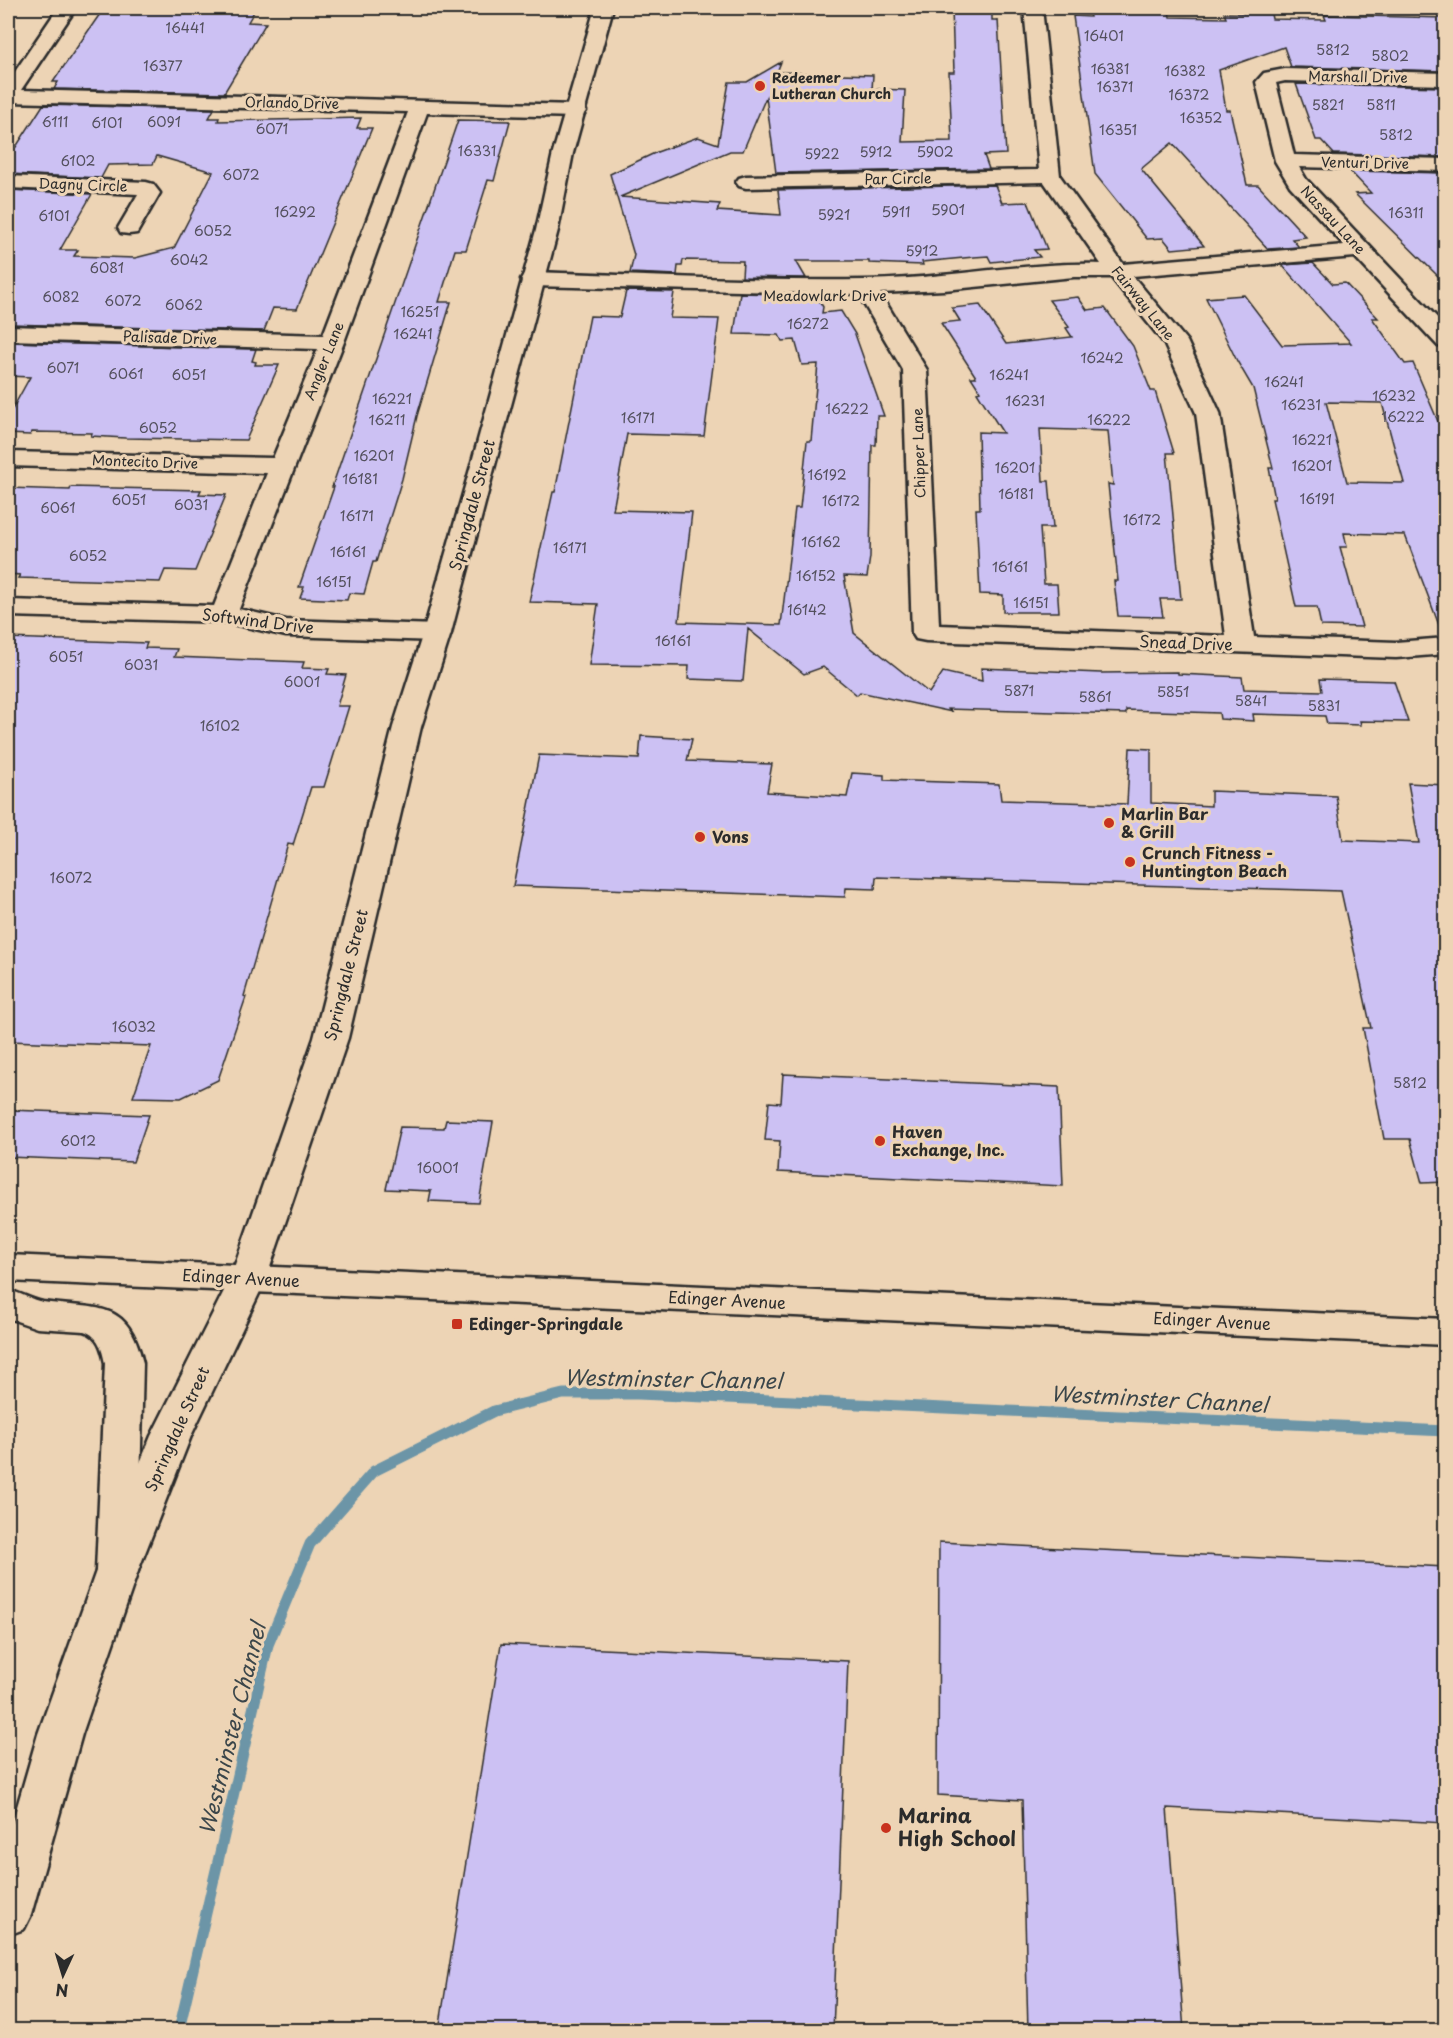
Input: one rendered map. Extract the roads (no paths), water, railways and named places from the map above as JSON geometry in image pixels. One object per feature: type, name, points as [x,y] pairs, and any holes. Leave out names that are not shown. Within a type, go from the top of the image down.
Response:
[{"type":"street","points":[[8,96],[67,8]]},
{"type":"street","name":"Springdale Street","points":[[8,1915],[60,1734],[117,1571],[171,1436],[248,1279],[331,1038],[407,727],[437,633],[547,230],[563,153],[604,8]]},
{"type":"street","name":"Fairway Lane","points":[[1034,8],[1050,176],[1117,271],[1175,341],[1208,413],[1241,645]]},
{"type":"street","name":"Marshall Drive","points":[[1271,77],[1284,75],[1446,79]]},
{"type":"street","name":"Nassau Lane","points":[[1271,77],[1266,82],[1285,161],[1297,182],[1446,341]]},
{"type":"street","name":"Orlando Drive","points":[[8,96],[576,111]]},
{"type":"street","name":"Angler Lane","points":[[224,614],[332,342],[420,106]]},
{"type":"street","name":"Venturi Drive","points":[[1285,161],[1446,165]]},
{"type":"street","name":"Par Circle","points":[[746,182],[1050,176]]},
{"type":"street","name":"Dagny Circle","points":[[8,182],[146,188],[150,193],[143,201],[129,228]]},
{"type":"street","name":"Meadowlark Drive","points":[[531,284],[868,292],[1012,289],[1089,282],[1117,271],[1360,250]]},
{"type":"street","name":"Chipper Lane","points":[[868,292],[915,370],[926,633]]},
{"type":"street","name":"Palisade Drive","points":[[8,333],[332,342]]},
{"type":"street","name":"Montecito Drive","points":[[8,459],[282,466]]},
{"type":"street","name":"Softwind Drive","points":[[8,608],[224,614],[286,628],[437,633]]},
{"type":"street","name":"Snead Drive","points":[[926,633],[1396,650],[1446,646]]},
{"type":"street","name":"Edinger Avenue","points":[[8,1268],[1446,1332]]},
{"type":"street","points":[[8,1303],[37,1315],[84,1318],[104,1324],[119,1341],[124,1363],[117,1571]]},
{"type":"waterway","name":"Westminster Channel","points":[[179,2030],[268,1645],[310,1544],[374,1471],[494,1411],[563,1394],[638,1394],[1446,1431]]},
{"type":"place","name":"Redeemer Lutheran Church","points":[[760,86]]},
{"type":"place","name":"Marlin Bar & Grill","points":[[1109,823]]},
{"type":"place","name":"Vons","points":[[700,837]]},
{"type":"place","name":"Crunch Fitness - Huntington Beach","points":[[1130,862]]},
{"type":"place","name":"Haven Exchange, Inc.","points":[[880,1141]]},
{"type":"place","name":"Edinger-Springdale","points":[[457,1324]]},
{"type":"place","name":"Marina High School","points":[[886,1828]]}]
